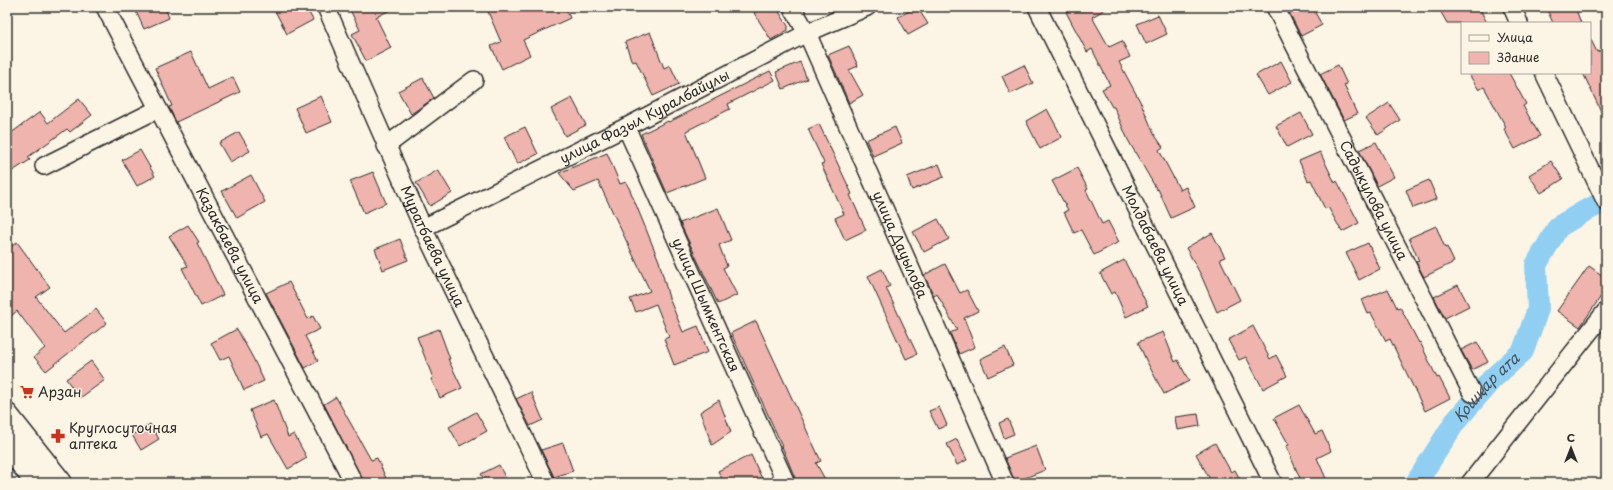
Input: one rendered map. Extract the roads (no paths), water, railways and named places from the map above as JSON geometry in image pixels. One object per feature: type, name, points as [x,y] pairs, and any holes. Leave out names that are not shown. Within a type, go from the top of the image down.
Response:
[{"type":"main road","points":[[7,415],[61,483]]},
{"type":"main road","points":[[7,445],[36,482]]},
{"type":"street","name":"Казакбаева улица","points":[[106,7],[354,483]]},
{"type":"street","name":"Муратбаева улица","points":[[326,7],[423,228],[546,483]]},
{"type":"street","name":"улица Дауылова","points":[[792,7],[807,33],[1005,483]]},
{"type":"street","name":"улица Фазыл Куралбайулы","points":[[423,228],[626,127],[807,33],[867,7]]},
{"type":"street","name":"Молдабаева улица","points":[[1037,7],[1273,483]]},
{"type":"street","name":"Садыкулова улица","points":[[1275,7],[1472,393]]},
{"type":"street","points":[[1512,7],[1519,22]]},
{"type":"street","points":[[1544,74],[1606,202]]},
{"type":"street","points":[[386,146],[474,80]]},
{"type":"street","points":[[44,166],[158,109]]},
{"type":"street","name":"улица Шымкентская","points":[[626,127],[786,483]]},
{"type":"street","points":[[1470,483],[1606,311]]},
{"type":"waterway","name":"Қошқар ата","points":[[1416,483],[1455,422],[1492,379],[1523,351],[1538,309],[1536,265],[1558,227],[1585,211],[1606,201]]},
{"type":"place","name":"Арзан","points":[[27,392]]},
{"type":"place","name":"Круглосуточная аптека","points":[[58,436]]}]
